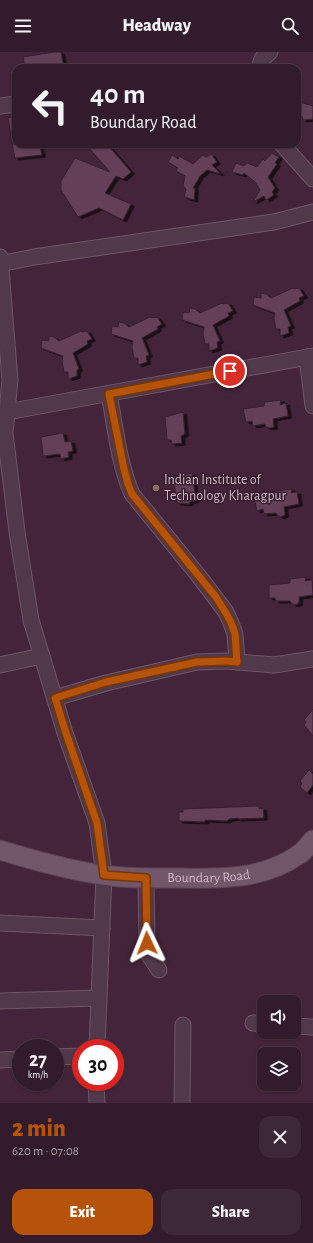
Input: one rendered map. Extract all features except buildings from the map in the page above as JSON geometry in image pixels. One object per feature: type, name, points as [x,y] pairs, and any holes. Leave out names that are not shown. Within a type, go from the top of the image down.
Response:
[{"type":"main road","name":"Boundary Road","points":[[0,850],[60,867],[104,875],[146,878],[233,877],[255,874],[277,867],[299,855],[313,840]]},
{"type":"street","points":[[258,64],[270,52]]},
{"type":"street","points":[[0,106],[12,104]]},
{"type":"street","points":[[286,148],[313,179]]},
{"type":"street","points":[[97,1039],[104,875],[97,823],[66,733],[31,620],[17,532],[5,433],[10,373],[0,261],[274,222],[313,212]]},
{"type":"street","points":[[7,412],[310,356],[313,406]]},
{"type":"street","points":[[109,394],[124,469],[132,494],[203,581],[226,612],[235,634],[237,662]]},
{"type":"street","points":[[0,665],[42,656]]},
{"type":"street","points":[[55,698],[106,682],[197,662],[226,661],[274,665],[313,659]]},
{"type":"street","points":[[146,878],[147,943],[149,955],[159,970]]},
{"type":"street","points":[[0,923],[102,928]]},
{"type":"street","points":[[0,1001],[98,998]]},
{"type":"street","points":[[182,1103],[183,1025]]},
{"type":"street","points":[[301,1026],[313,1027]]},
{"type":"street","points":[[0,1060],[12,1059]]},
{"type":"street","points":[[96,1091],[97,1103]]},
{"type":"place","name":"Indian Institute of Technology Kharagpur","points":[[156,488]]},
{"type":"route","points":[[147,943],[146,878],[104,875],[97,823],[55,698],[106,682],[197,662],[237,662],[235,634],[226,612],[216,597],[132,494],[124,469],[109,394],[230,371]]}]
